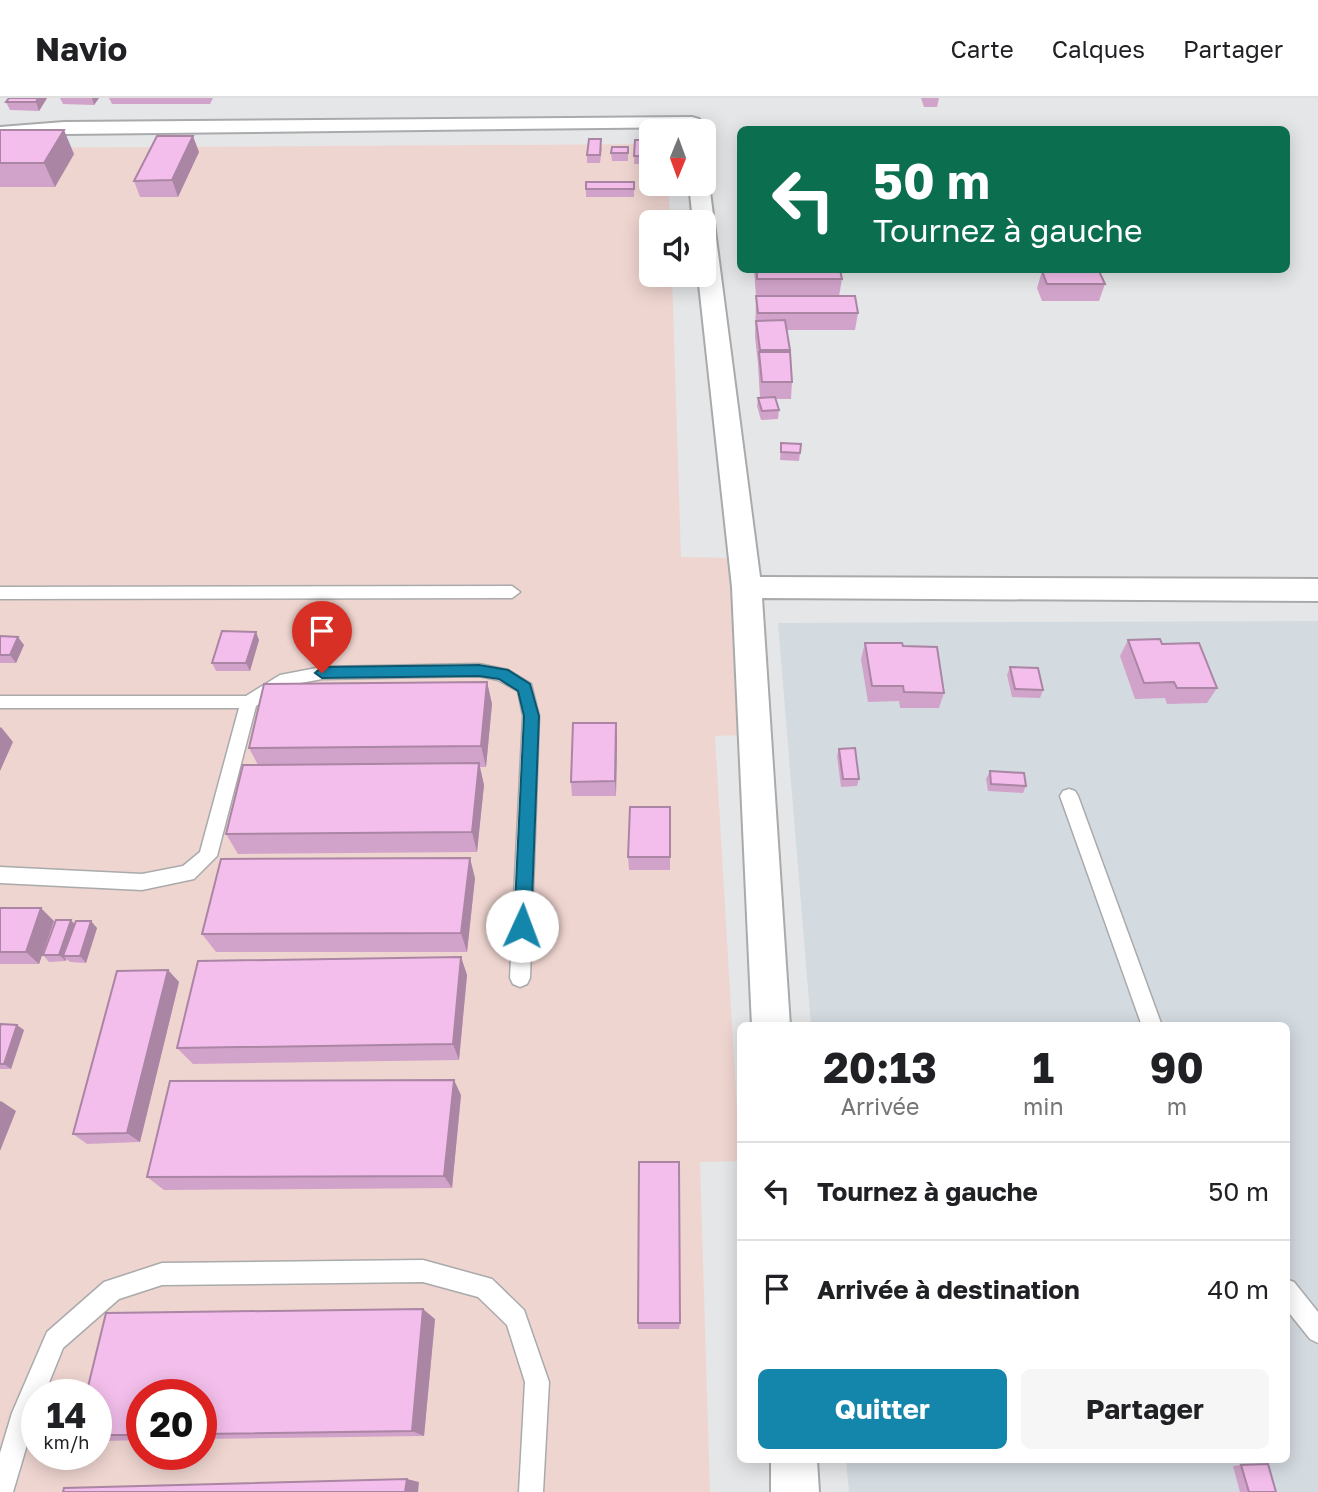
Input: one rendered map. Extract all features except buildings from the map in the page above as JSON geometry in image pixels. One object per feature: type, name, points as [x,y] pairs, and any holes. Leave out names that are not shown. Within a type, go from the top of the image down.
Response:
[{"type":"street","points":[[691,98],[692,119]]},
{"type":"street","points":[[0,134],[64,128],[639,127]]},
{"type":"street","points":[[700,196],[747,587],[771,1022]]},
{"type":"street","points":[[747,587],[1318,590]]},
{"type":"street","points":[[794,1463],[795,1492]]},
{"type":"lane","points":[[0,593],[512,592]]},
{"type":"lane","points":[[0,702],[249,702],[286,679],[322,673],[479,670],[502,674],[525,688],[531,716],[520,978]]},
{"type":"lane","points":[[0,876],[142,882],[188,873],[208,856],[249,702]]},
{"type":"lane","points":[[1069,796],[1151,1022]]},
{"type":"lane","points":[[1,1492],[24,1413],[55,1340],[112,1290],[162,1273],[423,1271],[484,1287],[516,1318],[537,1382],[531,1492]]},
{"type":"lane","points":[[1290,1295],[1318,1331]]},
{"type":"shaded area","points":[[639,144],[639,196],[669,196],[669,210],[639,210],[639,287],[672,287],[681,557],[729,558],[744,735],[715,736],[737,1110],[737,1161],[700,1162],[710,1492],[0,1492],[0,148]]},
{"type":"shaded area","points":[[1318,621],[1318,1492],[849,1492],[846,1463],[1290,1463],[1290,1022],[811,1022],[778,623]]},
{"type":"route","points":[[322,673],[479,670],[502,674],[525,688],[531,716],[522,926]]}]
